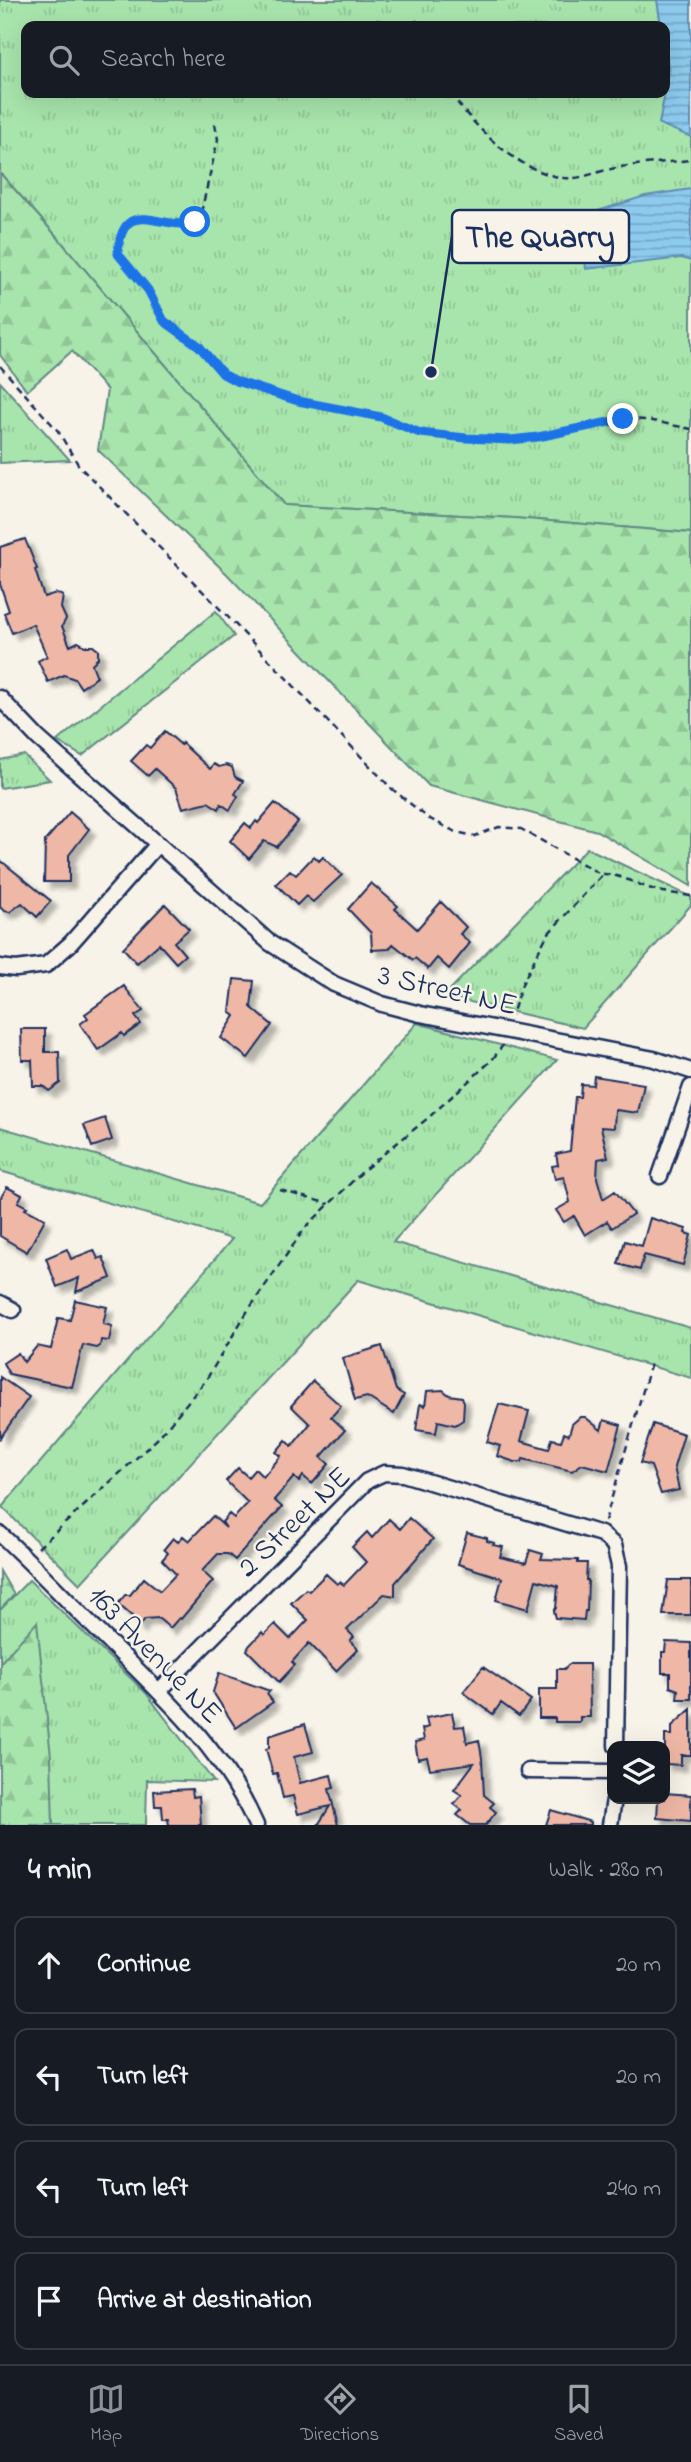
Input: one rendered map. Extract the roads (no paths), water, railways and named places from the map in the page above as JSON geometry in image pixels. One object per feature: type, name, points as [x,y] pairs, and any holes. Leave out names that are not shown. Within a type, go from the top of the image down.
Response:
[{"type":"street","name":"3 Street NE","points":[[0,698],[38,738],[157,845],[270,943],[313,972],[382,1004],[420,1014],[654,1059],[691,1071]]},
{"type":"street","points":[[0,967],[16,969],[46,965],[70,944],[157,845]]},
{"type":"street","points":[[660,1177],[691,1087]]},
{"type":"street","name":"2 Street NE","points":[[159,1691],[367,1481],[384,1474],[403,1474],[601,1534],[614,1545],[619,1566],[616,1741]]},
{"type":"street","name":"163 Avenue NE","points":[[0,1534],[159,1691],[204,1740],[241,1794],[256,1825]]},
{"type":"street","points":[[527,1771],[607,1772]]},
{"type":"street","points":[[610,1825],[613,1804]]},
{"type":"water","points":[[657,0],[691,0],[691,137],[659,124],[664,98],[670,98],[670,21],[660,21]]},
{"type":"water","points":[[691,189],[691,261],[682,258],[586,269],[579,217],[645,196]]},
{"type":"place","name":"The Quarry","points":[[431,372]]}]
